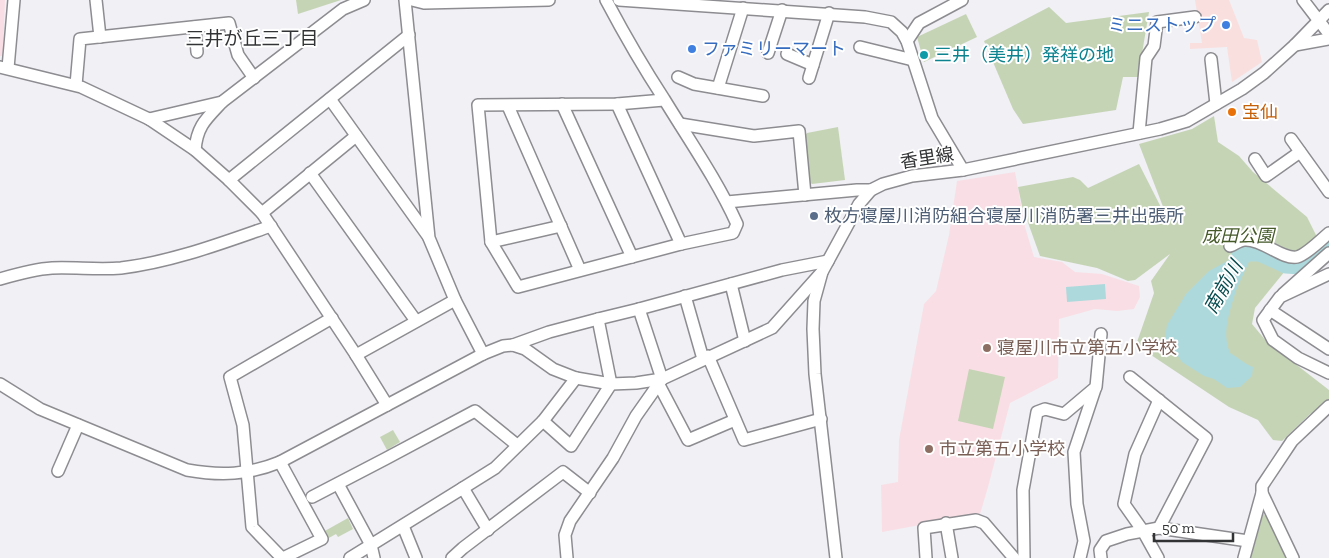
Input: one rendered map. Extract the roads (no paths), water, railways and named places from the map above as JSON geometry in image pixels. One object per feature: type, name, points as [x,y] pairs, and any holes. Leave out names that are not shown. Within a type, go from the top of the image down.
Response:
[{"type":"street","points":[[14,0],[4,67],[76,85],[121,104],[149,119],[196,150],[262,213],[387,405]]},
{"type":"street","points":[[96,0],[100,37]]},
{"type":"street","points":[[196,150],[198,132],[203,122],[222,102],[343,9],[364,0]]},
{"type":"street","points":[[405,0],[429,238]]},
{"type":"street","points":[[412,0],[424,3],[549,0]]},
{"type":"street","points":[[606,0],[634,52],[680,124],[727,202],[737,224],[733,233],[681,244],[518,287],[491,242],[478,105],[617,104],[664,100]]},
{"type":"street","points":[[619,0],[695,2],[743,8],[829,13],[891,22],[902,32],[907,41],[932,118],[963,170]]},
{"type":"street","points":[[907,41],[919,23],[962,0]]},
{"type":"street","points":[[1303,0],[1329,34]]},
{"type":"street","points":[[718,88],[743,8]]},
{"type":"street","points":[[768,53],[782,10]]},
{"type":"street","name":"香里線","points":[[871,190],[883,184],[912,176],[963,170],[1187,121],[1242,89],[1264,73],[1295,46],[1329,10]]},
{"type":"street","points":[[809,78],[829,13]]},
{"type":"street","points":[[1139,133],[1146,58],[1154,46],[1158,22],[1195,17]]},
{"type":"street","points":[[76,85],[80,39],[228,23],[238,55],[254,78]]},
{"type":"street","points":[[195,28],[197,52]]},
{"type":"street","points":[[229,180],[409,35]]},
{"type":"street","points":[[1295,46],[1329,39]]},
{"type":"street","points":[[860,47],[913,60]]},
{"type":"street","points":[[787,54],[813,65]]},
{"type":"street","points":[[1211,59],[1216,104]]},
{"type":"street","points":[[678,77],[694,84],[763,96]]},
{"type":"street","points":[[330,99],[429,238],[456,300],[483,354]]},
{"type":"street","points":[[149,119],[222,102]]},
{"type":"street","points":[[562,104],[632,257]]},
{"type":"street","points":[[617,104],[681,244]]},
{"type":"street","points":[[508,106],[580,270]]},
{"type":"street","points":[[680,124],[754,136],[798,131],[805,196]]},
{"type":"street","points":[[262,213],[356,136]]},
{"type":"street","points":[[1291,139],[1329,192]]},
{"type":"street","points":[[1255,159],[1266,176],[1300,152]]},
{"type":"street","points":[[310,173],[416,321]]},
{"type":"street","points":[[727,202],[871,190]]},
{"type":"street","points":[[513,345],[524,349],[553,369],[576,378],[611,384],[636,384],[660,381],[706,357],[772,328],[822,272],[859,204],[871,190]]},
{"type":"street","points":[[0,279],[18,273],[51,268],[119,268],[148,263],[216,246],[271,226]]},
{"type":"street","points":[[491,242],[561,226]]},
{"type":"street","points":[[1230,246],[1243,240],[1249,240],[1264,244],[1292,258],[1300,257],[1329,233]]},
{"type":"street","points":[[1329,253],[1292,284],[1263,320],[1273,340],[1298,358],[1329,373]]},
{"type":"street","points":[[0,384],[40,410],[187,470],[212,474],[247,472],[263,469],[280,462],[483,354],[503,346],[513,345],[549,332],[782,270],[828,261]]},
{"type":"street","points":[[822,272],[814,301],[815,374],[836,558]]},
{"type":"street","points":[[1280,297],[1329,274]]},
{"type":"street","points":[[731,284],[745,341]]},
{"type":"street","points":[[685,296],[706,357],[744,440],[821,419]]},
{"type":"street","points":[[356,355],[456,300]]},
{"type":"street","points":[[639,309],[660,381],[688,440],[735,420]]},
{"type":"street","points":[[1270,310],[1329,349]]},
{"type":"street","points":[[280,462],[322,539],[283,558],[252,526],[243,425],[230,377],[332,318]]},
{"type":"street","points":[[543,421],[570,446],[611,384],[598,319]]},
{"type":"street","points":[[1080,558],[1084,541],[1077,504],[1074,452],[1096,387],[1101,334]]},
{"type":"street","points":[[1130,377],[1206,438],[1159,528]]},
{"type":"street","points":[[350,558],[495,468],[543,421],[576,378]]},
{"type":"street","points":[[568,558],[565,534],[570,521],[622,444],[636,416],[660,381]]},
{"type":"street","points":[[1024,558],[1023,490],[1037,412],[1045,409],[1064,414],[1096,387]]},
{"type":"street","points":[[1158,558],[1143,531],[1124,504],[1135,454],[1159,400]]},
{"type":"street","points":[[1244,558],[1262,486],[1292,440],[1329,406]]},
{"type":"street","points":[[312,497],[475,411],[517,445]]},
{"type":"street","points":[[58,471],[78,425]]},
{"type":"street","points":[[452,558],[563,472],[590,493]]},
{"type":"street","points":[[338,484],[370,545],[374,558]]},
{"type":"street","points":[[463,488],[488,530]]},
{"type":"street","points":[[1262,492],[1293,558]]},
{"type":"street","points":[[926,558],[924,528],[946,523],[976,520],[984,523],[1014,558]]},
{"type":"street","points":[[946,523],[952,558]]},
{"type":"street","points":[[404,526],[416,558]]},
{"type":"street","points":[[1100,558],[1100,550],[1106,541],[1127,534],[1159,528],[1248,541]]},
{"type":"water","points":[[1229,260],[1241,267],[1228,320],[1227,342],[1230,353],[1253,367],[1252,376],[1240,387],[1227,388],[1182,362],[1165,338],[1167,325],[1186,294],[1209,271]]},
{"type":"water","points":[[1105,284],[1106,299],[1067,302],[1066,287]]},
{"type":"waterway","name":"南前川","points":[[1227,287],[1243,252],[1260,252],[1286,264],[1301,265],[1329,239]]},
{"type":"place","name":"ミニストップ","points":[[1226,25]]},
{"type":"place","name":"ファミリーマート","points":[[692,49]]},
{"type":"place","name":"三井（美井）発祥の地","points":[[924,55]]},
{"type":"place","name":"宝仙","points":[[1232,112]]},
{"type":"place","name":"枚方寝屋川消防組合寝屋川消防署三井出張所","points":[[814,216]]},
{"type":"place","name":"寝屋川市立第五小学校","points":[[987,348]]},
{"type":"place","name":"市立第五小学校","points":[[929,449]]},
{"type":"district","name":"三井が丘三丁目","points":[[252,38]]},
{"type":"park label","name":"成田公園","points":[[1238,236]]}]
